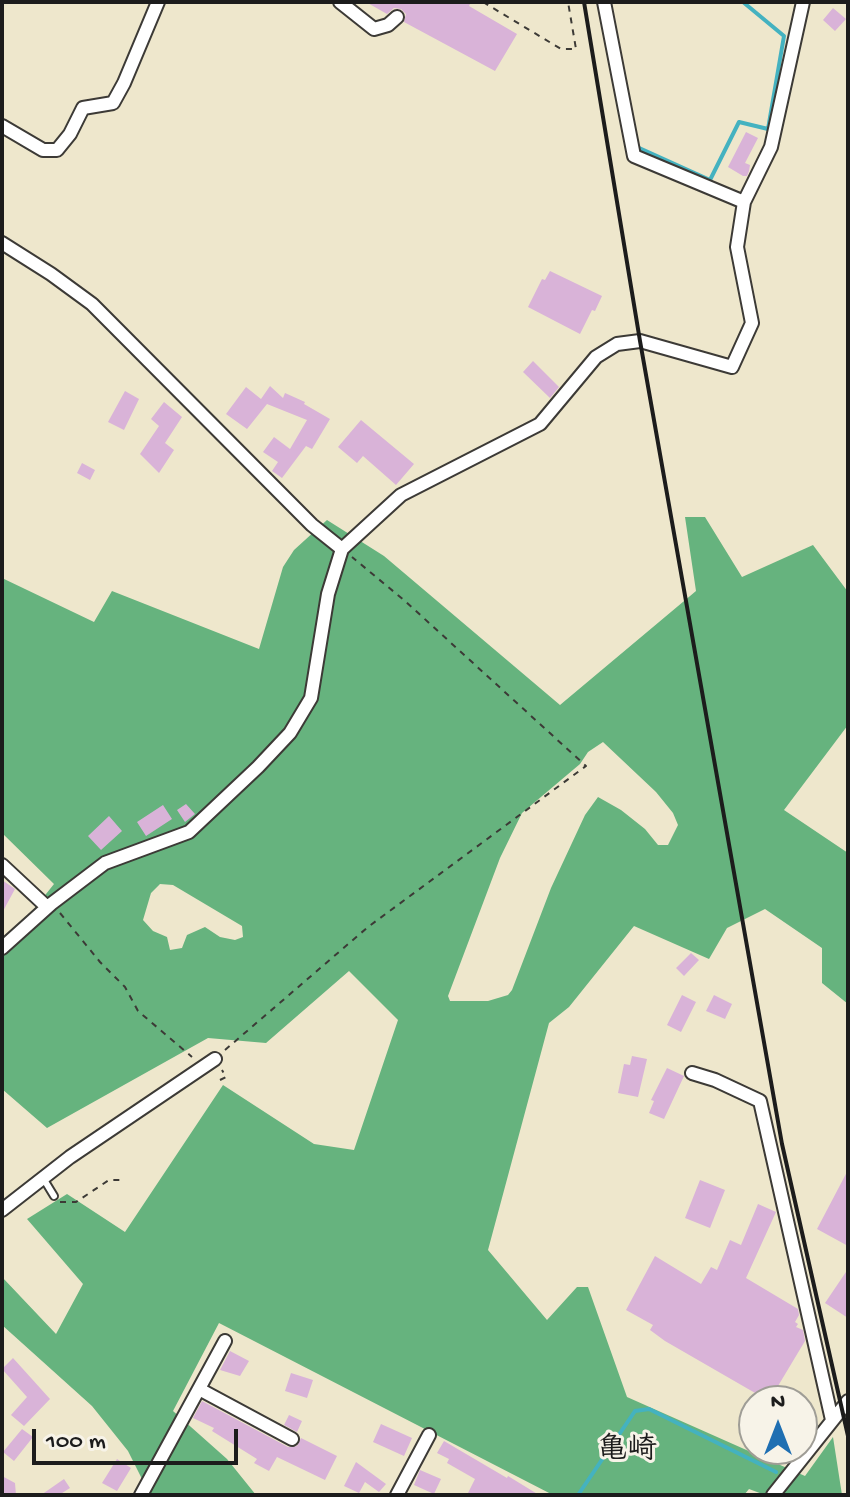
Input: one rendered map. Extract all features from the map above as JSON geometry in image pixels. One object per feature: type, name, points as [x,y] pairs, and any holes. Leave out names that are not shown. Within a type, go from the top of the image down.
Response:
[{"type":"street","points":[[2,126],[43,150],[57,150],[70,134],[83,108],[113,103],[158,2]]},
{"type":"street","points":[[340,2],[374,29],[388,25],[397,17]]},
{"type":"street","points":[[604,2],[634,156],[744,202]]},
{"type":"street","points":[[2,948],[49,906],[105,863],[189,832],[290,733],[311,698],[328,594],[342,549],[401,495],[540,424],[596,357],[617,344],[640,341],[732,367],[752,323],[737,247],[744,202],[771,147],[803,2]]},
{"type":"street","points":[[2,243],[92,304],[312,525],[342,549]]},
{"type":"street","points":[[2,865],[49,906]]},
{"type":"street","points":[[2,1210],[215,1059]]},
{"type":"street","points":[[692,1073],[760,1101],[832,1420]]},
{"type":"street","points":[[141,1495],[225,1341]]},
{"type":"street","points":[[199,1389],[292,1439]]},
{"type":"street","points":[[773,1495],[848,1401]]},
{"type":"street","points":[[397,1495],[429,1435]]},
{"type":"lane","points":[[43,1178],[54,1196]]},
{"type":"path","points":[[483,2],[561,49],[576,49],[568,2]]},
{"type":"path","points":[[233,1043],[368,927],[586,766],[405,601],[342,549]]},
{"type":"path","points":[[49,906],[75,928],[100,962],[125,987],[138,1011],[203,1067]]},
{"type":"path","points":[[54,1196],[58,1201],[76,1202],[109,1180],[124,1180]]},
{"type":"green space","points":[[685,517],[705,517],[742,577],[813,545],[848,592],[848,725],[784,810],[848,853],[848,1004],[822,983],[822,948],[765,909],[727,928],[709,959],[634,926],[569,1007],[549,1023],[488,1250],[547,1320],[577,1287],[588,1287],[627,1397],[738,1446],[738,1465],[780,1465],[805,1476],[813,1465],[818,1465],[818,1458],[833,1437],[842,1495],[765,1495],[749,1489],[744,1495],[553,1495],[219,1323],[173,1411],[227,1459],[256,1495],[150,1495],[128,1451],[92,1406],[2,1325],[2,1277],[56,1334],[83,1284],[27,1219],[67,1194],[125,1232],[223,1085],[314,1144],[354,1150],[398,1020],[349,971],[266,1043],[208,1038],[47,1128],[2,1089],[2,949],[54,884],[2,833],[2,578],[94,622],[112,591],[259,649],[283,567],[294,550],[327,520],[384,556],[560,705],[696,591]],"holes":[[[603,742],[656,792],[673,813],[678,825],[668,845],[658,845],[645,829],[598,797],[585,815],[551,888],[512,990],[508,995],[488,1001],[450,1001],[448,996],[500,858],[522,813]],[[160,884],[173,885],[242,926],[243,937],[235,940],[220,937],[205,927],[187,935],[182,948],[170,950],[167,937],[153,931],[143,920],[151,893]]]},
{"type":"building","points":[[366,2],[471,2],[469,6],[517,34],[495,71],[404,22],[406,14],[401,9],[394,8],[387,14]]},
{"type":"building","points":[[833,8],[846,19],[835,31],[823,20]]},
{"type":"building","points":[[746,132],[758,138],[745,163],[750,165],[749,171],[747,176],[743,176],[728,167]]},
{"type":"building","points":[[550,271],[602,296],[580,334],[528,307],[542,279],[545,280]]},
{"type":"building","points":[[533,361],[559,387],[550,398],[523,372]]},
{"type":"building","points":[[270,386],[283,398],[285,393],[330,419],[312,449],[306,446],[282,478],[272,471],[278,462],[263,452],[274,437],[290,449],[307,420],[267,404],[247,429],[226,414],[246,387],[261,399]]},
{"type":"building","points":[[125,391],[139,399],[124,430],[108,422]]},
{"type":"building","points":[[164,402],[182,417],[165,443],[174,450],[159,473],[140,454],[159,426],[151,419]]},
{"type":"building","points":[[361,420],[414,464],[396,485],[363,456],[357,463],[338,447]]},
{"type":"building","points":[[82,463],[95,470],[90,480],[77,473]]},
{"type":"building","points":[[186,804],[195,814],[185,822],[177,810]]},
{"type":"building","points":[[163,805],[172,819],[146,836],[137,822]]},
{"type":"building","points":[[109,816],[122,831],[101,850],[88,836]]},
{"type":"building","points":[[2,880],[15,889],[2,913]]},
{"type":"building","points":[[691,953],[699,960],[684,976],[676,968]]},
{"type":"building","points":[[682,995],[696,1002],[681,1032],[667,1025]]},
{"type":"building","points":[[714,995],[732,1004],[725,1019],[706,1011]]},
{"type":"building","points":[[632,1056],[647,1059],[638,1097],[618,1093],[624,1064],[630,1065]]},
{"type":"building","points":[[667,1068],[684,1076],[664,1119],[649,1113],[654,1101],[651,1100]]},
{"type":"building","points":[[848,1170],[848,1246],[817,1229]]},
{"type":"building","points":[[700,1180],[725,1190],[710,1228],[685,1218]]},
{"type":"building","points":[[758,1204],[776,1212],[746,1278],[798,1309],[796,1327],[803,1330],[805,1341],[779,1385],[741,1385],[665,1341],[650,1330],[653,1325],[626,1310],[655,1256],[701,1284],[711,1267],[717,1270],[730,1240],[741,1245]]},
{"type":"building","points":[[848,1269],[848,1318],[825,1303]]},
{"type":"building","points":[[230,1351],[249,1361],[240,1376],[220,1370]]},
{"type":"building","points":[[13,1358],[50,1399],[24,1426],[11,1415],[27,1397],[2,1369]]},
{"type":"building","points":[[291,1373],[313,1380],[307,1398],[285,1391]]},
{"type":"building","points":[[202,1401],[288,1447],[297,1446],[301,1438],[337,1456],[325,1480],[277,1457],[269,1471],[254,1463],[257,1459],[212,1431],[214,1428],[193,1418]]},
{"type":"building","points":[[289,1415],[302,1421],[297,1432],[284,1425]]},
{"type":"building","points":[[381,1424],[412,1438],[404,1456],[373,1442]]},
{"type":"building","points":[[22,1429],[33,1437],[14,1461],[3,1452]]},
{"type":"building","points":[[444,1441],[539,1495],[467,1495],[475,1479],[447,1463],[449,1459],[437,1453]]},
{"type":"building","points":[[117,1459],[131,1468],[117,1491],[102,1483]]},
{"type":"building","points":[[356,1462],[386,1484],[379,1492],[365,1482],[359,1493],[344,1486]]},
{"type":"building","points":[[420,1470],[441,1479],[434,1494],[414,1485]]},
{"type":"building","points":[[2,1476],[15,1483],[16,1495],[2,1495]]},
{"type":"building","points":[[64,1479],[70,1488],[59,1495],[41,1495]]},
{"type":"waterway","points":[[637,147],[710,180],[739,122],[768,129],[784,36],[743,2]]},
{"type":"waterway","points":[[578,1495],[635,1411],[649,1409],[776,1472]]},
{"type":"railway","points":[[584,2],[640,341],[782,1144],[848,1436]]},
{"type":"district","name":"亀崎","points":[[627,1452]]}]
